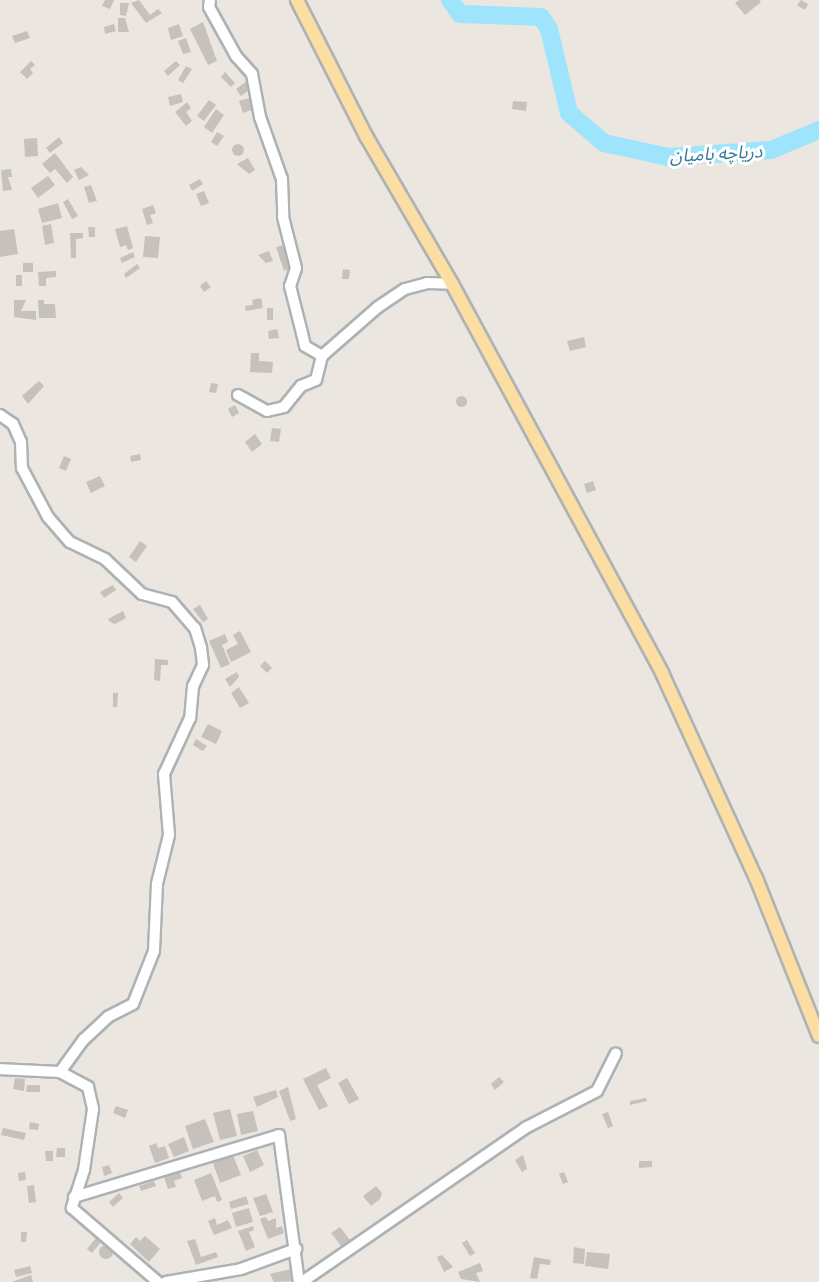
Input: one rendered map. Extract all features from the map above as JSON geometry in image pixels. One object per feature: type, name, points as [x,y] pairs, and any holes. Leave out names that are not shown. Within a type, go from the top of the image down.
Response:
[{"type":"main road","points":[[297,0],[366,136],[452,284],[662,673],[756,878],[819,1036]]},
{"type":"street","points":[[210,0],[209,7],[236,56],[252,74],[260,117],[282,179],[283,217],[296,268],[290,286],[305,346],[322,356]]},
{"type":"street","points":[[238,395],[267,411],[284,407],[301,386],[316,380],[322,356],[378,307],[405,290],[427,283],[452,284]]},
{"type":"street","points":[[0,415],[13,424],[21,442],[22,468],[37,489],[48,517],[70,542],[105,559],[142,594],[172,602],[195,628],[203,665],[193,686],[190,718],[164,774],[169,835],[157,884],[154,951],[133,1004],[108,1017],[84,1039],[60,1072]]},
{"type":"street","points":[[74,1197],[279,1135],[300,1282],[525,1128],[597,1091],[616,1053]]},
{"type":"street","points":[[0,1069],[60,1072],[88,1087],[93,1109],[84,1170],[72,1208],[158,1282]]},
{"type":"street","points":[[166,1282],[241,1269],[296,1250]]},
{"type":"building","points":[[105,0],[114,0],[110,9],[102,6]]},
{"type":"building","points":[[139,0],[150,15],[158,9],[162,13],[146,23],[131,3]]},
{"type":"building","points":[[739,0],[759,0],[761,2],[745,15],[735,3]]},
{"type":"building","points":[[801,0],[808,4],[805,10],[797,5]]},
{"type":"building","points":[[120,3],[129,3],[126,16],[120,15]]},
{"type":"building","points":[[118,18],[125,18],[129,32],[118,32]]},
{"type":"building","points":[[203,22],[217,61],[208,65],[190,29]]},
{"type":"building","points":[[114,24],[116,31],[105,34],[104,27]]},
{"type":"building","points":[[179,24],[183,36],[171,40],[168,28]]},
{"type":"building","points":[[27,31],[30,38],[15,43],[12,36]]},
{"type":"building","points":[[186,38],[191,52],[183,54],[178,41]]},
{"type":"building","points":[[31,61],[35,65],[30,69],[33,73],[27,79],[20,72]]},
{"type":"building","points":[[176,61],[180,65],[168,76],[164,71]]},
{"type":"building","points":[[186,66],[192,69],[183,83],[178,80]]},
{"type":"building","points":[[225,72],[235,83],[231,87],[221,77]]},
{"type":"building","points":[[247,81],[252,88],[241,96],[236,89]]},
{"type":"building","points":[[181,94],[183,102],[170,106],[168,97]]},
{"type":"building","points":[[249,98],[254,109],[243,113],[239,101]]},
{"type":"building","points":[[209,100],[216,105],[204,121],[197,116]]},
{"type":"building","points":[[513,101],[527,102],[526,111],[512,109]]},
{"type":"building","points":[[187,102],[191,108],[186,112],[192,121],[186,126],[175,112]]},
{"type":"building","points":[[216,109],[224,115],[212,133],[204,127]]},
{"type":"building","points":[[217,132],[224,136],[217,146],[211,142]]},
{"type":"building","points":[[59,137],[63,143],[50,153],[46,148]]},
{"type":"building","points":[[37,138],[38,156],[25,157],[24,139]]},
{"type":"building","points":[[238,144],[244,150],[238,156],[232,150]]},
{"type":"building","points":[[55,153],[73,177],[67,183],[55,169],[50,173],[42,164]]},
{"type":"building","points":[[248,158],[255,170],[249,174],[237,164]]},
{"type":"building","points":[[81,167],[89,175],[79,180],[74,170]]},
{"type":"building","points":[[11,169],[12,177],[8,177],[12,190],[3,191],[1,170]]},
{"type":"building","points":[[48,176],[55,185],[38,198],[31,188]]},
{"type":"building","points":[[200,179],[203,184],[192,191],[189,185]]},
{"type":"building","points":[[91,185],[97,201],[89,203],[84,187]]},
{"type":"building","points":[[204,191],[209,203],[201,206],[196,194]]},
{"type":"building","points":[[68,199],[78,216],[72,219],[63,202]]},
{"type":"building","points":[[58,203],[62,218],[42,223],[38,209]]},
{"type":"building","points":[[153,205],[156,213],[150,215],[153,223],[147,225],[142,209]]},
{"type":"building","points":[[51,224],[54,243],[45,245],[42,226]]},
{"type":"building","points":[[127,226],[133,248],[128,250],[126,245],[120,247],[115,229]]},
{"type":"building","points":[[88,227],[95,227],[95,237],[89,237]]},
{"type":"building","points":[[14,229],[18,254],[0,257],[0,231]]},
{"type":"building","points":[[70,233],[83,233],[83,238],[76,239],[76,258],[71,258]]},
{"type":"building","points":[[145,236],[160,237],[158,258],[143,257]]},
{"type":"building","points":[[284,245],[292,268],[284,271],[276,247]]},
{"type":"building","points":[[269,251],[273,261],[266,263],[258,255]]},
{"type":"building","points":[[133,252],[135,257],[122,263],[120,258]]},
{"type":"building","points":[[23,263],[33,263],[33,272],[23,272]]},
{"type":"building","points":[[137,264],[140,268],[126,278],[124,274]]},
{"type":"building","points":[[343,269],[350,270],[349,279],[342,279]]},
{"type":"building","points":[[56,271],[56,277],[46,278],[46,286],[39,286],[38,272]]},
{"type":"building","points":[[16,275],[22,275],[22,286],[16,286]]},
{"type":"building","points":[[206,281],[211,287],[204,292],[200,286]]},
{"type":"building","points":[[261,298],[263,308],[246,311],[245,306],[253,305],[252,300]]},
{"type":"building","points":[[14,300],[26,300],[21,311],[36,311],[36,320],[14,317]]},
{"type":"building","points":[[38,300],[44,300],[44,304],[55,304],[56,318],[39,318]]},
{"type":"building","points":[[267,308],[273,308],[273,320],[267,320]]},
{"type":"building","points":[[277,329],[279,338],[269,339],[268,331]]},
{"type":"building","points":[[584,337],[586,347],[570,351],[567,341]]},
{"type":"building","points":[[251,353],[259,353],[259,361],[273,362],[272,373],[250,372]]},
{"type":"building","points":[[39,381],[44,386],[28,404],[22,396]]},
{"type":"building","points":[[211,383],[218,384],[216,393],[209,392]]},
{"type":"building","points":[[461,395],[467,401],[461,407],[455,401]]},
{"type":"building","points":[[235,405],[239,413],[232,417],[228,409]]},
{"type":"building","points":[[272,428],[281,429],[279,442],[270,441]]},
{"type":"building","points":[[255,434],[262,444],[252,452],[245,442]]},
{"type":"building","points":[[140,454],[141,460],[131,462],[130,456]]},
{"type":"building","points":[[64,456],[71,459],[66,471],[59,468]]},
{"type":"building","points":[[100,476],[105,486],[91,493],[86,482]]},
{"type":"building","points":[[593,481],[596,490],[587,493],[584,484]]},
{"type":"building","points":[[140,541],[147,546],[136,562],[129,557]]},
{"type":"building","points":[[113,585],[116,590],[104,598],[100,592]]},
{"type":"building","points":[[200,605],[208,619],[203,622],[193,609]]},
{"type":"building","points":[[123,611],[126,618],[115,624],[110,622],[108,619]]},
{"type":"building","points":[[240,631],[251,652],[231,662],[226,650],[238,644],[233,635]]},
{"type":"building","points":[[225,634],[228,642],[222,645],[230,664],[221,668],[209,641]]},
{"type":"building","points":[[155,659],[168,660],[168,665],[161,665],[160,681],[154,680]]},
{"type":"building","points":[[265,661],[272,668],[267,673],[260,666]]},
{"type":"building","points":[[237,672],[239,677],[230,687],[225,679]]},
{"type":"building","points":[[239,687],[249,703],[240,708],[231,693]]},
{"type":"building","points":[[113,693],[118,693],[117,707],[113,707]]},
{"type":"building","points":[[208,724],[222,731],[216,744],[201,737]]},
{"type":"building","points":[[196,739],[207,746],[203,751],[193,745]]},
{"type":"building","points":[[326,1068],[331,1078],[317,1085],[328,1106],[319,1110],[303,1079]]},
{"type":"building","points":[[499,1077],[504,1082],[495,1090],[491,1084]]},
{"type":"building","points":[[15,1078],[25,1079],[24,1091],[13,1089]]},
{"type":"building","points":[[347,1078],[359,1099],[349,1104],[338,1083]]},
{"type":"building","points":[[27,1085],[40,1085],[40,1092],[26,1092]]},
{"type":"building","points":[[288,1087],[296,1119],[290,1121],[279,1091]]},
{"type":"building","points":[[276,1090],[278,1097],[257,1107],[253,1097]]},
{"type":"building","points":[[646,1098],[647,1101],[630,1105],[630,1101]]},
{"type":"building","points":[[116,1106],[128,1110],[125,1118],[113,1113]]},
{"type":"building","points":[[230,1109],[237,1136],[220,1140],[213,1113]]},
{"type":"building","points":[[253,1111],[258,1131],[241,1135],[237,1114]]},
{"type":"building","points":[[608,1112],[613,1126],[608,1128],[602,1114]]},
{"type":"building","points":[[205,1119],[214,1142],[193,1149],[185,1126]]},
{"type":"building","points":[[30,1122],[39,1124],[38,1130],[29,1129]]},
{"type":"building","points":[[3,1128],[26,1133],[24,1140],[1,1135]]},
{"type":"building","points":[[184,1137],[189,1151],[174,1157],[168,1144]]},
{"type":"building","points":[[156,1143],[158,1148],[165,1146],[169,1158],[155,1163],[149,1146]]},
{"type":"building","points":[[57,1148],[65,1148],[65,1157],[56,1157]]},
{"type":"building","points":[[257,1150],[264,1165],[250,1172],[243,1156]]},
{"type":"building","points":[[45,1151],[53,1151],[53,1161],[46,1161]]},
{"type":"building","points":[[233,1155],[241,1175],[220,1183],[213,1163]]},
{"type":"building","points":[[523,1155],[527,1169],[522,1172],[515,1160]]},
{"type":"building","points":[[639,1161],[652,1161],[652,1167],[639,1168]]},
{"type":"building","points":[[109,1165],[112,1173],[104,1176],[102,1167]]},
{"type":"building","points":[[25,1172],[26,1180],[19,1181],[18,1173]]},
{"type":"building","points":[[180,1172],[182,1178],[174,1181],[176,1187],[168,1189],[164,1177]]},
{"type":"building","points":[[564,1172],[568,1182],[563,1184],[559,1174]]},
{"type":"building","points":[[211,1173],[222,1200],[217,1202],[215,1196],[202,1201],[194,1180]]},
{"type":"building","points":[[154,1181],[156,1186],[141,1191],[139,1186]]},
{"type":"building","points":[[34,1185],[36,1202],[29,1203],[27,1186]]},
{"type":"building","points":[[376,1186],[382,1193],[380,1199],[371,1206],[363,1196]]},
{"type":"building","points":[[119,1193],[123,1198],[113,1207],[109,1202]]},
{"type":"building","points":[[266,1194],[273,1212],[260,1216],[253,1198]]},
{"type":"building","points":[[246,1196],[249,1204],[231,1209],[229,1202]]},
{"type":"building","points":[[249,1208],[253,1222],[236,1227],[232,1213]]},
{"type":"building","points":[[266,1217],[268,1221],[276,1218],[276,1228],[282,1226],[284,1233],[268,1239],[260,1219]]},
{"type":"building","points":[[215,1218],[217,1225],[228,1220],[232,1228],[214,1235],[208,1221]]},
{"type":"building","points":[[253,1226],[254,1230],[249,1232],[255,1247],[246,1251],[238,1231]]},
{"type":"building","points":[[340,1227],[350,1240],[341,1246],[331,1233]]},
{"type":"building","points":[[21,1232],[27,1232],[26,1242],[21,1242]]},
{"type":"building","points":[[145,1236],[160,1249],[149,1262],[130,1244],[136,1237],[140,1241]]},
{"type":"building","points":[[96,1238],[101,1242],[92,1253],[87,1249]]},
{"type":"building","points":[[195,1239],[201,1257],[216,1252],[218,1257],[196,1265],[187,1241]]},
{"type":"building","points":[[467,1240],[475,1253],[470,1256],[462,1243]]},
{"type":"building","points":[[103,1245],[109,1245],[113,1252],[109,1259],[103,1259],[99,1255],[99,1249]]},
{"type":"building","points":[[574,1247],[585,1249],[584,1264],[573,1263]]},
{"type":"building","points":[[587,1252],[610,1254],[608,1269],[585,1266]]},
{"type":"building","points":[[442,1255],[453,1267],[444,1272],[437,1257]]},
{"type":"building","points":[[534,1257],[551,1260],[550,1265],[540,1264],[537,1279],[530,1278]]},
{"type":"building","points":[[480,1263],[483,1271],[476,1273],[480,1282],[461,1279],[458,1272]]},
{"type":"building","points":[[30,1266],[32,1273],[16,1277],[14,1270]]},
{"type":"building","points":[[291,1269],[295,1281],[274,1282],[270,1274]]},
{"type":"building","points":[[31,1275],[33,1282],[12,1282]]},
{"type":"waterway","name":"دریاچه بامیان","points":[[450,0],[460,14],[541,17],[549,29],[569,113],[604,143],[668,157],[771,150],[819,130]]}]
